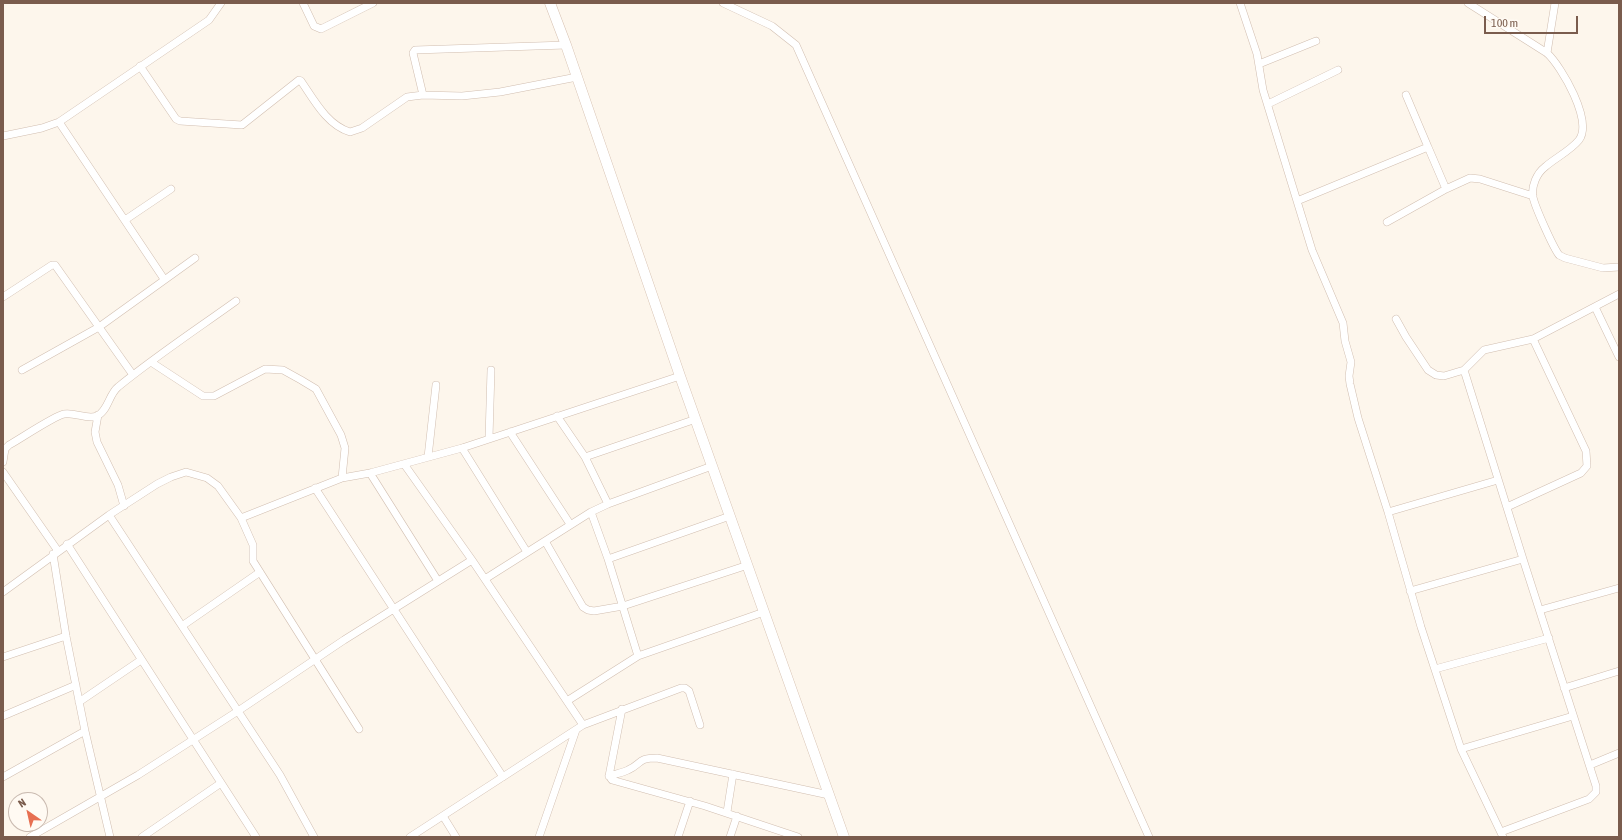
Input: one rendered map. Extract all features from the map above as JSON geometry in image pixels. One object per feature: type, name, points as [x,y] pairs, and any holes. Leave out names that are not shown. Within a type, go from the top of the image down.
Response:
[{"type":"street","points":[[3,136],[42,128],[59,122],[209,20],[221,3]]},
{"type":"street","points":[[303,3],[314,26],[321,29],[373,3]]},
{"type":"street","points":[[550,3],[566,45],[680,376],[844,837]]},
{"type":"street","points":[[723,3],[772,26],[796,44],[1149,837]]},
{"type":"street","points":[[1240,3],[1257,54],[1263,90],[1312,250],[1343,323],[1345,341],[1351,362],[1349,376],[1350,384],[1358,418],[1388,512],[1410,591],[1461,749],[1502,835],[1584,801],[1593,796],[1596,792],[1596,786],[1464,370]]},
{"type":"street","points":[[1468,3],[1547,53],[1553,58],[1564,75],[1581,113],[1582,131],[1580,139],[1544,167],[1535,180],[1533,196],[1559,255],[1571,260],[1603,268],[1619,267]]},
{"type":"street","points":[[1547,53],[1555,3]]},
{"type":"street","points":[[1259,64],[1316,40]]},
{"type":"street","points":[[423,95],[413,53],[415,50],[566,45]]},
{"type":"street","points":[[140,66],[176,119],[180,121],[242,125],[299,80],[318,106],[336,126],[350,132],[362,128],[407,98],[423,95],[462,96],[492,93],[576,77]]},
{"type":"street","points":[[1268,104],[1338,70]]},
{"type":"street","points":[[1406,95],[1446,189]]},
{"type":"street","points":[[59,122],[164,279]]},
{"type":"street","points":[[1297,201],[1428,147]]},
{"type":"street","points":[[1387,222],[1446,189],[1470,178],[1480,178],[1533,196]]},
{"type":"street","points":[[125,220],[171,189]]},
{"type":"street","points":[[22,370],[98,327],[195,258]]},
{"type":"street","points":[[3,297],[52,265],[55,265],[132,375]]},
{"type":"street","points":[[1396,319],[1428,370],[1436,375],[1444,376],[1464,370],[1484,350],[1533,339],[1619,294]]},
{"type":"street","points":[[3,462],[5,449],[9,445],[60,415],[71,414],[84,417],[98,415],[104,410],[111,394],[132,375],[236,300]]},
{"type":"street","points":[[1595,307],[1618,353]]},
{"type":"street","points":[[1507,507],[1581,473],[1588,466],[1586,451],[1533,339]]},
{"type":"street","points":[[151,362],[203,396],[214,396],[265,368],[282,370],[316,389],[341,435],[345,448],[342,478]]},
{"type":"street","points":[[489,438],[491,370]]},
{"type":"street","points":[[241,518],[342,478],[370,473],[462,448],[680,376]]},
{"type":"street","points":[[428,457],[436,385]]},
{"type":"street","points":[[98,415],[95,432],[97,442],[118,485],[124,506]]},
{"type":"street","points":[[557,416],[585,457],[608,504]]},
{"type":"street","points":[[585,457],[696,419]]},
{"type":"street","points":[[510,432],[570,524]]},
{"type":"street","points":[[462,448],[527,552]]},
{"type":"street","points":[[404,464],[472,560],[583,725]]},
{"type":"street","points":[[485,579],[570,524],[608,504],[712,466]]},
{"type":"street","points":[[3,472],[55,553],[66,636],[85,731],[110,837]]},
{"type":"street","points":[[3,592],[67,544],[157,484],[186,472],[207,478],[218,486],[241,518],[253,545],[253,561],[359,729]]},
{"type":"street","points":[[370,473],[438,580]]},
{"type":"street","points":[[1388,512],[1498,480]]},
{"type":"street","points":[[315,488],[503,777]]},
{"type":"street","points":[[592,512],[638,656]]},
{"type":"street","points":[[109,516],[280,775],[314,837]]},
{"type":"street","points":[[608,559],[730,516]]},
{"type":"street","points":[[545,541],[583,607],[594,611],[623,606],[748,565]]},
{"type":"street","points":[[67,544],[256,837]]},
{"type":"street","points":[[1410,591],[1523,559]]},
{"type":"street","points":[[30,837],[101,797],[194,740],[393,609],[472,560]]},
{"type":"street","points":[[182,626],[260,572]]},
{"type":"street","points":[[1540,610],[1619,588]]},
{"type":"street","points":[[567,701],[638,656],[764,612]]},
{"type":"street","points":[[3,657],[66,636]]},
{"type":"street","points":[[1435,669],[1549,638]]},
{"type":"street","points":[[79,702],[141,660]]},
{"type":"street","points":[[1564,688],[1619,671]]},
{"type":"street","points":[[3,716],[76,685]]},
{"type":"street","points":[[410,837],[583,725],[622,709],[681,688],[685,688],[689,691],[700,725]]},
{"type":"street","points":[[609,776],[622,709]]},
{"type":"street","points":[[1461,749],[1573,716]]},
{"type":"street","points":[[539,837],[576,730]]},
{"type":"street","points":[[3,777],[85,731]]},
{"type":"street","points":[[1590,765],[1619,753]]},
{"type":"street","points":[[609,776],[627,771],[646,758],[657,758],[829,794]]},
{"type":"street","points":[[727,812],[734,774]]},
{"type":"street","points":[[609,776],[612,780],[727,812],[777,834],[798,837]]},
{"type":"street","points":[[142,837],[221,783]]},
{"type":"street","points":[[678,837],[690,801]]},
{"type":"street","points":[[443,816],[456,837]]},
{"type":"street","points":[[730,837],[737,816]]}]
